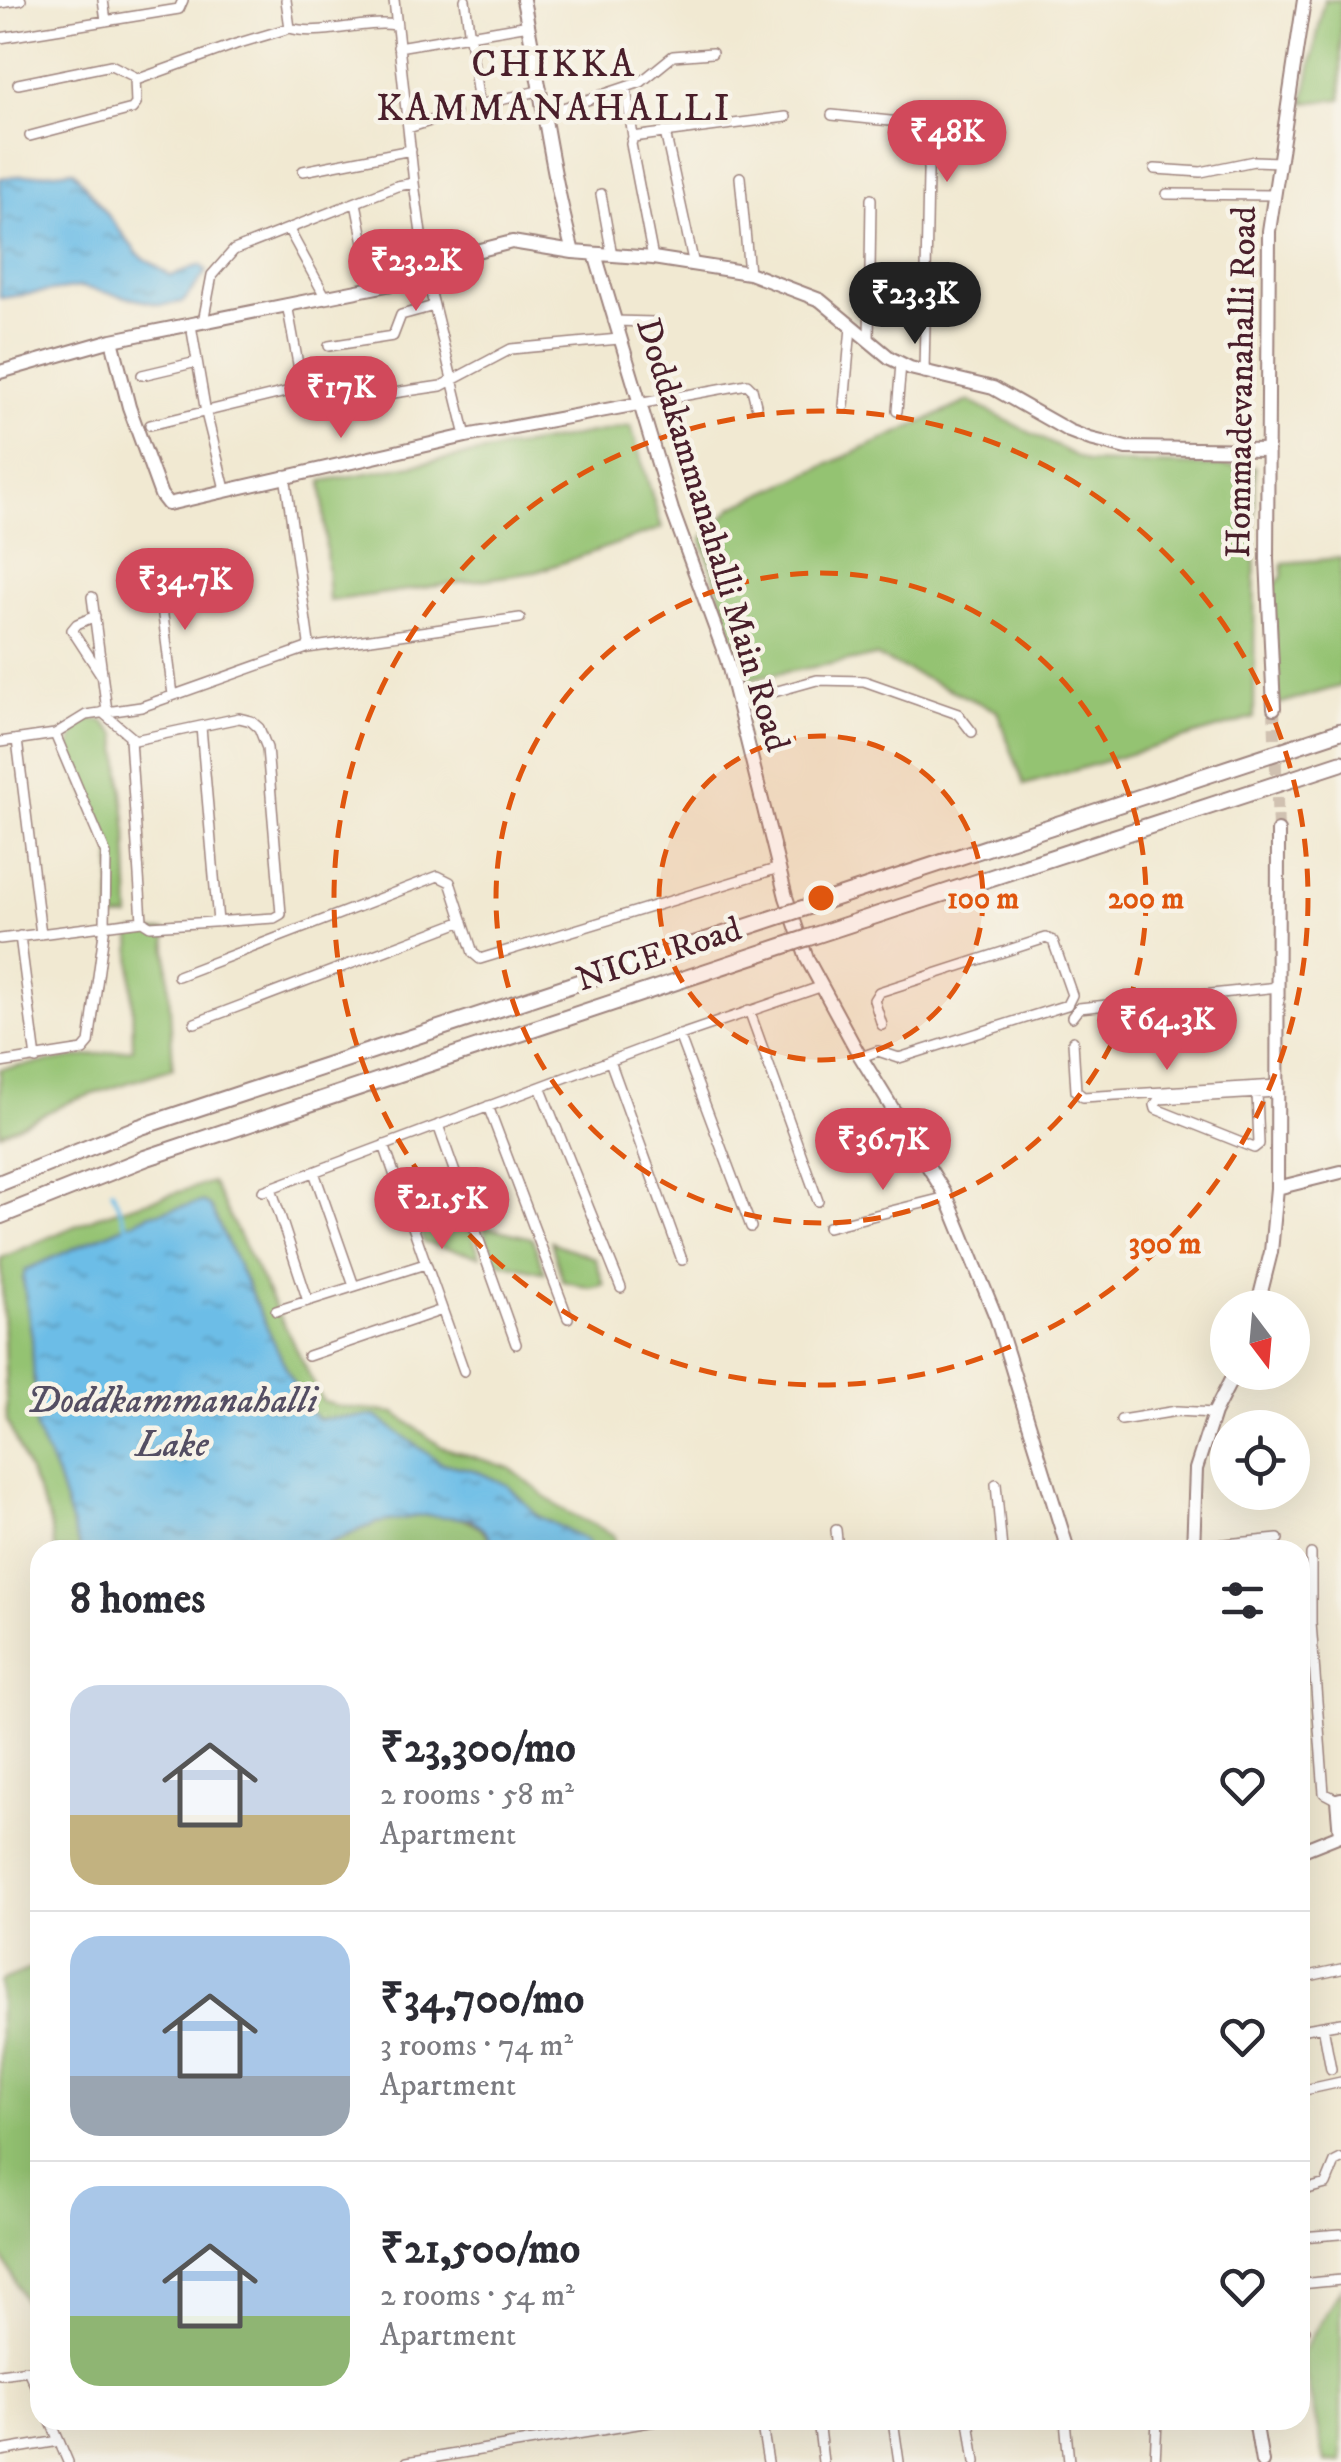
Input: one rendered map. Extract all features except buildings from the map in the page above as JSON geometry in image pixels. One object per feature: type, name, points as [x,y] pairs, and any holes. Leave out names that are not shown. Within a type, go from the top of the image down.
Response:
[{"type":"highway","name":"NICE Road","points":[[0,1183],[176,1115],[1341,731]]},
{"type":"highway","name":"NICE Road","points":[[0,1216],[146,1158],[1341,763]]},
{"type":"street","points":[[0,4],[21,0]]},
{"type":"street","points":[[103,0],[106,21]]},
{"type":"street","points":[[0,38],[179,9],[183,0]]},
{"type":"street","points":[[286,0],[290,28]]},
{"type":"street","points":[[394,0],[426,276],[466,436]]},
{"type":"street","points":[[465,0],[479,104],[542,90]]},
{"type":"street","points":[[523,0],[542,90],[542,116],[557,195],[573,252]]},
{"type":"street","name":"Hommadevanahalli Road","points":[[1274,708],[1266,559],[1269,231],[1304,0]]},
{"type":"street","points":[[134,78],[290,28],[303,32],[376,22],[396,26]]},
{"type":"street","points":[[398,47],[528,25]]},
{"type":"street","points":[[542,116],[641,82],[673,56],[712,52]]},
{"type":"street","points":[[18,84],[115,65],[134,78]]},
{"type":"street","points":[[30,136],[132,109],[136,104],[134,78]]},
{"type":"street","points":[[626,88],[631,144],[653,258]]},
{"type":"street","points":[[408,128],[455,113]]},
{"type":"street","points":[[832,114],[929,125],[924,374]]},
{"type":"street","points":[[633,138],[786,116]]},
{"type":"street","points":[[665,132],[694,264]]},
{"type":"street","points":[[302,171],[410,150]]},
{"type":"street","points":[[1155,169],[1201,172],[1254,161],[1280,162]]},
{"type":"street","points":[[740,177],[748,273]]},
{"type":"street","points":[[225,489],[197,362],[197,324],[212,275],[234,250],[397,186],[414,183]]},
{"type":"street","points":[[601,194],[612,255]]},
{"type":"street","points":[[1167,194],[1275,195]]},
{"type":"street","points":[[869,342],[872,200]]},
{"type":"street","points":[[356,203],[373,287]]},
{"type":"street","points":[[289,230],[326,296]]},
{"type":"street","points":[[0,372],[112,340],[426,276],[465,254],[512,242],[748,273],[820,300],[900,364],[924,374],[993,388],[1069,432],[1126,448],[1267,450]]},
{"type":"street","name":"Doddakammanahalli Main Road","points":[[595,254],[638,404],[727,660],[779,868],[807,959],[861,1057],[947,1197],[996,1316],[1065,1540]]},
{"type":"street","points":[[150,425],[289,392],[297,386],[300,375],[287,304]]},
{"type":"street","points":[[329,346],[393,336],[401,315],[434,306]]},
{"type":"street","points":[[613,322],[655,322]]},
{"type":"street","points":[[844,406],[850,327]]},
{"type":"street","points":[[339,402],[441,386],[504,350],[619,339]]},
{"type":"street","points":[[112,340],[130,407],[164,501],[174,504],[284,475],[466,436],[747,384],[752,388],[756,405]]},
{"type":"street","points":[[142,375],[197,362]]},
{"type":"street","points":[[897,410],[900,364]]},
{"type":"street","points":[[284,475],[307,648]]},
{"type":"street","points":[[158,576],[173,695]]},
{"type":"street","points":[[92,597],[104,712],[130,739],[142,920]]},
{"type":"street","points":[[94,616],[72,630],[103,678]]},
{"type":"street","points":[[0,742],[55,734],[79,718],[133,709],[307,648],[520,618]]},
{"type":"street","points":[[738,702],[817,680],[864,681],[958,714],[972,732]]},
{"type":"street","points":[[0,939],[142,920],[150,926],[274,918],[282,914],[265,739],[258,728],[245,718],[130,739]]},
{"type":"street","points":[[201,726],[218,922]]},
{"type":"street","points":[[0,1063],[83,1050],[89,1043],[105,926],[106,854],[55,734]]},
{"type":"street","points":[[18,740],[41,934]]},
{"type":"street","points":[[1262,1290],[1271,1252],[1277,1188],[1278,830]]},
{"type":"street","points":[[178,976],[438,876],[450,882],[475,957],[486,959],[779,868]]},
{"type":"street","points":[[195,1023],[462,921]]},
{"type":"street","points":[[20,936],[36,1058]]},
{"type":"street","points":[[861,1057],[878,1051],[900,1058],[1067,1005],[1072,995],[1054,941],[1046,938],[880,992],[874,1000],[882,1025]]},
{"type":"street","points":[[308,1301],[267,1189],[679,1035],[820,987]]},
{"type":"street","points":[[1072,1017],[1079,1008],[1278,988]]},
{"type":"street","points":[[749,1010],[818,1201]]},
{"type":"street","points":[[679,1035],[751,1227]]},
{"type":"street","points":[[1073,1041],[1076,1091],[1083,1097],[1277,1089]]},
{"type":"street","points":[[610,1061],[682,1260]]},
{"type":"street","points":[[540,1087],[621,1288]]},
{"type":"street","points":[[1257,1094],[1259,1144],[1254,1148],[1156,1109],[1155,1105],[1158,1099],[1257,1094],[1277,1089]]},
{"type":"street","points":[[488,1106],[568,1318]]},
{"type":"street","points":[[438,1125],[516,1344]]},
{"type":"street","points":[[384,1145],[464,1371]]},
{"type":"street","points":[[314,1172],[354,1286]]},
{"type":"street","points":[[1277,1188],[1341,1172]]},
{"type":"street","points":[[828,1228],[947,1197]]},
{"type":"street","points":[[276,1311],[426,1264]]},
{"type":"street","points":[[308,1356],[442,1310]]},
{"type":"street","points":[[1120,1420],[1178,1411],[1210,1413]]},
{"type":"street","points":[[1193,1540],[1196,1468],[1210,1425]]},
{"type":"street","points":[[996,1484],[1001,1540]]},
{"type":"street","points":[[836,1530],[837,1540]]},
{"type":"street","points":[[1269,1540],[1278,1539]]},
{"type":"street","points":[[1310,1848],[1340,1835],[1339,1800],[1324,1792],[1310,1604],[1312,1554]]},
{"type":"street","points":[[1310,1976],[1341,1969]]},
{"type":"street","points":[[1310,2028],[1341,2022]]},
{"type":"street","points":[[1323,2026],[1331,2069]]},
{"type":"street","points":[[1310,2089],[1341,2082]]},
{"type":"street","points":[[1310,2188],[1326,2184],[1334,2162],[1341,2159]]},
{"type":"street","points":[[1310,2236],[1341,2234]]},
{"type":"street","points":[[1310,2283],[1341,2280]]},
{"type":"street","points":[[0,2374],[28,2370],[30,2374]]},
{"type":"street","points":[[54,2430],[68,2462]]},
{"type":"street","points":[[407,2462],[604,2430]]},
{"type":"street","points":[[763,2430],[768,2462]]},
{"type":"street","points":[[819,2430],[823,2462]]},
{"type":"street","points":[[894,2430],[899,2462]]},
{"type":"street","points":[[970,2430],[975,2462]]},
{"type":"street","points":[[1066,2430],[1069,2462]]},
{"type":"street","points":[[1155,2462],[1157,2430]]},
{"type":"street","points":[[1257,2430],[1262,2462]]},
{"type":"street","points":[[0,2452],[59,2441]]},
{"type":"green space","points":[[1324,0],[1341,0],[1341,99],[1304,103]]},
{"type":"green space","points":[[969,401],[1087,462],[1255,467],[1254,718],[1024,785],[997,711],[876,656],[747,679],[702,539],[733,507]]},
{"type":"green space","points":[[631,426],[662,528],[536,572],[329,601],[322,481]]},
{"type":"green space","points":[[1341,558],[1341,686],[1278,704],[1272,587],[1282,577],[1283,563]]},
{"type":"green space","points":[[86,719],[103,721],[117,735],[127,831],[130,917],[111,919],[112,844],[68,753],[77,726]]},
{"type":"green space","points":[[166,931],[173,1068],[72,1101],[0,1134],[0,1069],[133,1049],[131,932]]},
{"type":"green space","points":[[212,1182],[322,1400],[337,1406],[395,1413],[442,1447],[510,1468],[560,1508],[614,1535],[615,1540],[586,1540],[538,1516],[507,1485],[474,1470],[441,1463],[375,1416],[318,1419],[304,1406],[210,1206],[202,1202],[23,1279],[32,1338],[36,1430],[56,1474],[77,1540],[53,1540],[48,1516],[7,1421],[1,1258],[98,1216]]},
{"type":"green space","points":[[411,1203],[466,1217],[480,1256],[424,1243]]},
{"type":"green space","points":[[483,1226],[532,1238],[545,1273],[494,1261]]},
{"type":"green space","points":[[551,1242],[595,1258],[604,1285],[590,1288],[563,1281]]},
{"type":"green space","points":[[426,1515],[450,1517],[475,1524],[490,1540],[337,1540],[376,1523]]},
{"type":"green space","points":[[30,1969],[30,2299],[25,2302],[0,2251],[0,1981]]},
{"type":"green space","points":[[1341,2288],[1341,2462],[1325,2462],[1310,2394],[1310,2339]]},
{"type":"water","points":[[73,170],[138,254],[171,276],[200,265],[207,271],[183,302],[161,305],[81,287],[0,298],[0,178]]},
{"type":"water","name":"Doddkammanahalli Lake","points":[[202,1202],[210,1206],[304,1406],[318,1419],[375,1416],[441,1463],[474,1470],[507,1485],[538,1516],[586,1540],[491,1540],[471,1519],[426,1515],[376,1523],[337,1540],[77,1540],[56,1474],[36,1430],[25,1270],[151,1214]]},
{"type":"waterway","points":[[112,1190],[127,1227]]},
{"type":"tunnel","points":[[1274,708],[1278,831]]},
{"type":"district","name":"CHIKKA KAMMANAHALLI","points":[[554,87]]}]
